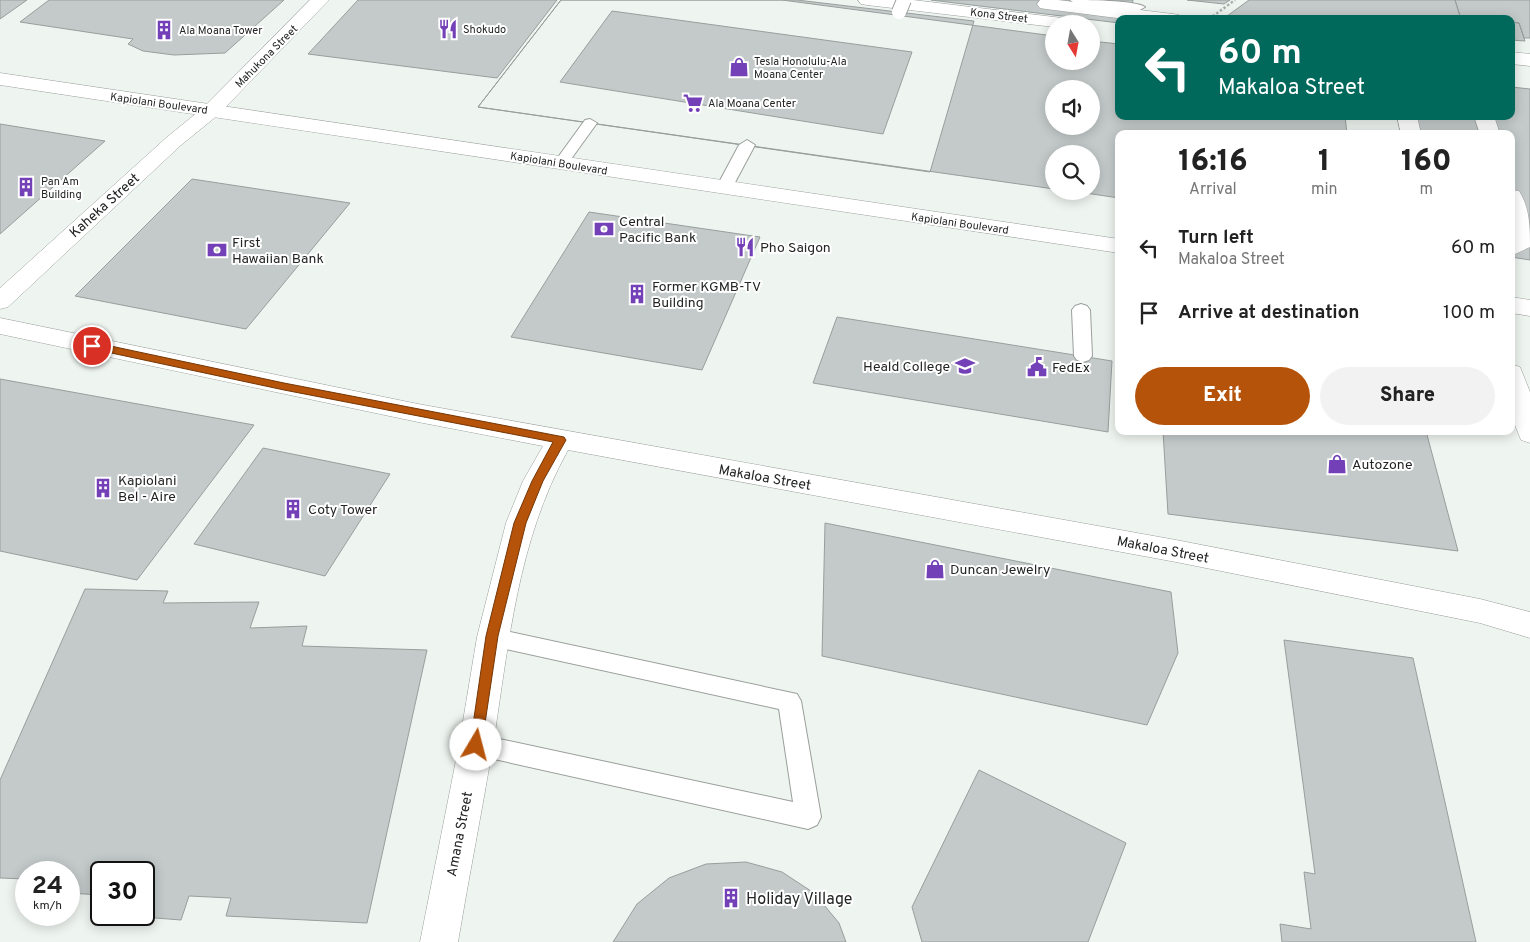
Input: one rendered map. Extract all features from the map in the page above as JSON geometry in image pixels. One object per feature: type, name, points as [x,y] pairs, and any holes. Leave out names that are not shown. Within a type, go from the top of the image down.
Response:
[{"type":"street","name":"Mahukona Street","points":[[211,111],[320,0]]},
{"type":"street","name":"Kona Street","points":[[867,0],[1045,21]]},
{"type":"street","name":"Kona Street","points":[[1012,0],[1139,15]]},
{"type":"street","points":[[1100,27],[1115,29]]},
{"type":"street","points":[[1515,58],[1530,60]]},
{"type":"street","points":[[1515,76],[1530,78]]},
{"type":"street","name":"Kapiolani Boulevard","points":[[0,79],[1115,245]]},
{"type":"street","name":"Kaheka Street","points":[[0,301],[173,142],[211,111]]},
{"type":"street","points":[[1515,209],[1525,240],[1515,246]]},
{"type":"street","points":[[1515,306],[1530,308]]},
{"type":"street","name":"Makaloa Street","points":[[0,326],[284,387],[560,440],[1186,553],[1480,611],[1530,625]]},
{"type":"street","points":[[1515,386],[1530,433]]},
{"type":"street","name":"Amana Street","points":[[438,942],[476,745],[492,636],[520,523],[538,481],[560,440]]},
{"type":"lane","points":[[1076,0],[1138,7]]},
{"type":"lane","points":[[561,163],[590,123]]},
{"type":"lane","points":[[724,188],[748,146]]},
{"type":"lane","points":[[1081,310],[1083,356]]},
{"type":"lane","points":[[476,745],[808,817],[789,701],[492,636]]},
{"type":"path","points":[[1214,15],[1235,0]]},
{"type":"building","points":[[0,0],[27,0],[0,19]]},
{"type":"building","name":"Ala Moana Tower","points":[[49,0],[284,0],[225,53],[174,55],[143,51],[128,44],[133,39],[20,22]]},
{"type":"building","points":[[358,0],[557,0],[497,78],[308,54]]},
{"type":"building","points":[[561,0],[782,0],[1045,35],[1045,70],[1100,70],[1100,42],[1115,44],[1115,120],[1345,120],[1347,130],[1115,130],[1115,197],[1100,195],[1100,145],[1045,145],[1045,188],[478,107]]},
{"type":"building","points":[[561,0],[797,0],[974,21],[930,172],[478,107]]},
{"type":"building","points":[[931,0],[1133,0],[1131,15],[1115,15],[1115,23],[1100,21],[1100,15],[1054,15]]},
{"type":"building","points":[[1187,0],[1230,0],[1224,4]]},
{"type":"building","points":[[1249,0],[1455,0],[1460,15],[1228,15]]},
{"type":"building","points":[[1455,0],[1530,0],[1530,38],[1524,38],[1519,23],[1515,22],[1515,15],[1460,15]]},
{"type":"building","name":"Tesla Honolulu-Ala Moana Center","points":[[612,11],[912,52],[883,134],[560,82]]},
{"type":"building","points":[[1515,22],[1519,23],[1525,41],[1515,40]]},
{"type":"building","points":[[1515,87],[1530,89],[1530,260],[1515,258],[1515,130],[1417,130],[1416,120],[1515,120]]},
{"type":"building","name":"Pan Am Building","points":[[0,124],[105,141],[0,234]]},
{"type":"building","name":"First Hawaiian Bank","points":[[192,179],[350,203],[246,329],[75,296]]},
{"type":"building","name":"Former KGMB-TV Building","points":[[589,212],[760,237],[702,370],[511,337]]},
{"type":"building","points":[[837,317],[1112,361],[1108,432],[813,383]]},
{"type":"building","name":"Kapiolani Bel - Aire","points":[[0,379],[254,425],[137,580],[0,551]]},
{"type":"building","points":[[1163,435],[1427,435],[1458,551],[1168,514]]},
{"type":"building","name":"Coty Tower","points":[[263,448],[390,474],[325,576],[194,544]]},
{"type":"building","points":[[825,523],[1171,592],[1178,653],[1147,725],[822,656]]},
{"type":"building","points":[[85,589],[168,591],[163,603],[259,602],[250,628],[307,626],[302,646],[427,650],[367,923],[226,916],[231,898],[189,896],[181,920],[155,918],[155,861],[90,861],[90,894],[80,894],[80,861],[15,861],[15,879],[0,878],[0,780]]},
{"type":"building","points":[[1284,640],[1413,658],[1476,942],[1282,942],[1280,924],[1311,929],[1304,872],[1315,874]]},
{"type":"building","points":[[979,770],[1126,843],[1088,942],[922,942],[912,907]]},
{"type":"building","name":"Holiday Village","points":[[746,862],[782,872],[814,893],[839,923],[846,942],[613,942],[637,904],[669,878],[706,864]]},
{"type":"place","name":"Shokudo","points":[[448,29]]},
{"type":"place","name":"Ala Moana Tower","points":[[164,30]]},
{"type":"place","name":"Tesla Honolulu-Ala Moana Center","points":[[739,67]]},
{"type":"place","name":"Ala Moana Center","points":[[693,103]]},
{"type":"place","name":"Pan Am Building","points":[[26,187]]},
{"type":"place","name":"Central Pacific Bank","points":[[604,229]]},
{"type":"place","name":"Pho Saigon","points":[[745,247]]},
{"type":"place","name":"First Hawaiian Bank","points":[[217,250]]},
{"type":"place","name":"Former KGMB-TV Building","points":[[637,294]]},
{"type":"place","name":"Heald College","points":[[965,366]]},
{"type":"place","name":"FedEx","points":[[1037,367]]},
{"type":"place","name":"Autozone","points":[[1337,464]]},
{"type":"place","name":"Kapiolani Bel - Aire","points":[[103,488]]},
{"type":"place","name":"Coty Tower","points":[[293,509]]},
{"type":"place","name":"Duncan Jewelry","points":[[935,569]]},
{"type":"place","name":"Holiday Village","points":[[731,898]]},
{"type":"route","points":[[92,346],[284,387],[560,440],[538,481],[520,523],[492,636],[476,745]]}]
